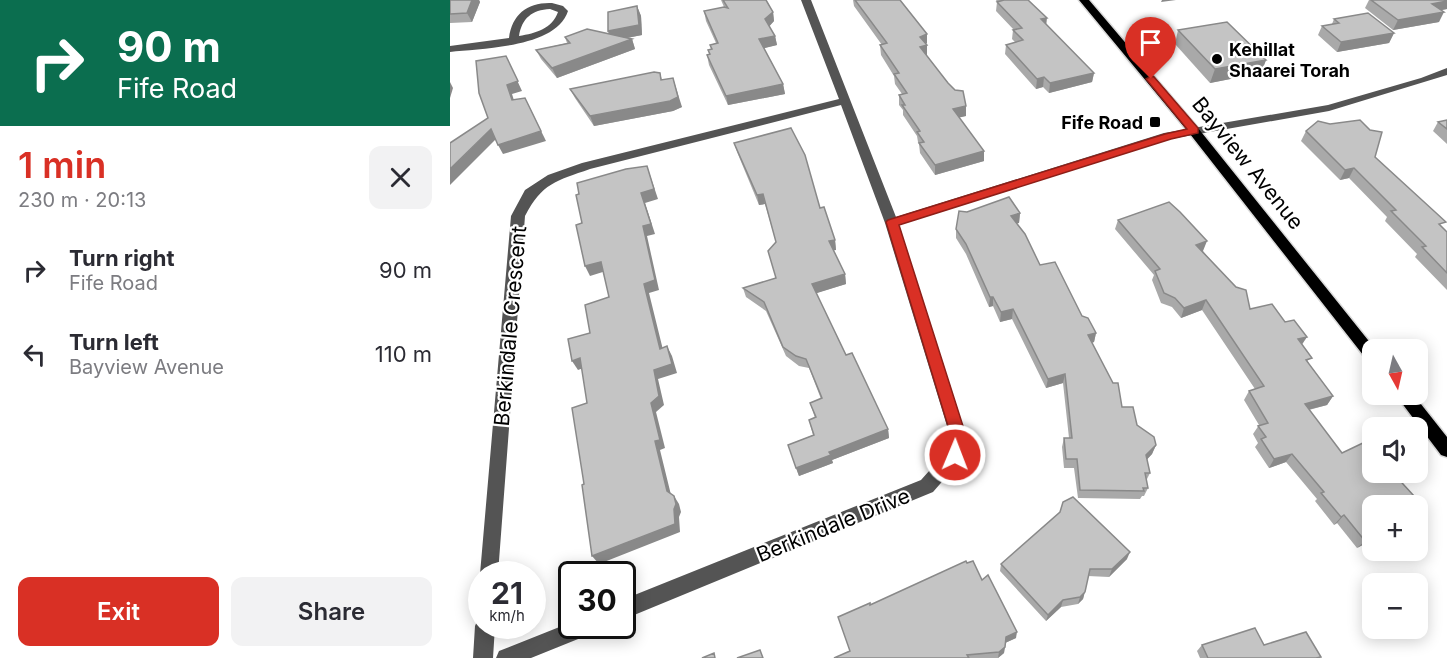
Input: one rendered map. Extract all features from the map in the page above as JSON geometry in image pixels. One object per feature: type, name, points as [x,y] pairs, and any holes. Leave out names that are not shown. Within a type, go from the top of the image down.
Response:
[{"type":"main road","name":"Bayview Avenue","points":[[1084,0],[1194,131],[1362,343]]},
{"type":"main road","points":[[1412,405],[1447,450]]},
{"type":"street","name":"Berkindale Drive","points":[[636,604],[927,486],[955,455],[955,426],[892,222],[806,0]]},
{"type":"street","points":[[450,49],[514,39],[538,34],[550,29],[558,22],[563,11],[551,5],[529,9],[519,19],[514,39]]},
{"type":"street","points":[[892,222],[1168,136],[1329,108],[1425,80],[1447,71]]},
{"type":"street","name":"Berkindale Crescent","points":[[490,561],[518,216],[530,193],[552,178],[586,166],[844,101]]},
{"type":"street","points":[[506,658],[558,637]]},
{"type":"street","points":[[483,658],[484,639]]},
{"type":"building","points":[[450,0],[472,0],[467,13],[450,14]]},
{"type":"building","points":[[723,0],[766,0],[773,12],[765,19],[775,36],[759,39],[783,84],[726,96],[707,55],[710,54],[708,50],[712,49],[710,45],[718,43],[704,11],[728,8]]},
{"type":"building","points":[[855,0],[900,0],[927,34],[920,37],[927,45],[920,47],[948,83],[955,90],[963,91],[966,106],[953,109],[984,151],[935,165],[919,143],[924,142],[917,132],[920,131],[902,105],[905,105],[899,95],[907,93],[894,74],[899,73],[880,45],[887,43]]},
{"type":"building","points":[[1028,0],[1047,18],[1041,19],[1094,73],[1050,83],[1044,77],[1037,79],[1006,45],[1023,40],[1013,30],[1022,28],[997,2]]},
{"type":"building","points":[[1371,0],[1447,1],[1432,4],[1444,12],[1398,20]]},
{"type":"building","points":[[637,6],[639,25],[608,31],[608,12]]},
{"type":"building","points":[[1368,13],[1394,33],[1341,42],[1322,26],[1339,23],[1334,19]]},
{"type":"building","points":[[1227,22],[1266,60],[1215,69],[1178,30]]},
{"type":"building","points":[[587,29],[632,39],[552,68],[536,50],[570,43],[565,37]]},
{"type":"building","points":[[506,56],[518,81],[507,85],[512,100],[525,98],[541,131],[498,145],[491,129],[450,169],[450,143],[488,118],[479,93],[476,61]]},
{"type":"building","points":[[654,72],[660,73],[661,80],[673,78],[678,97],[670,101],[590,116],[570,89]]},
{"type":"building","points":[[1360,120],[1370,130],[1382,132],[1375,157],[1446,222],[1439,224],[1447,232],[1447,273],[1422,247],[1426,246],[1391,211],[1396,210],[1354,168],[1345,170],[1306,131],[1318,121],[1330,124]]},
{"type":"building","points":[[1447,120],[1447,129],[1438,122]]},
{"type":"building","points":[[791,128],[805,155],[820,208],[824,207],[835,240],[829,241],[845,274],[812,284],[846,355],[852,353],[888,429],[829,452],[831,455],[796,468],[788,445],[814,435],[809,420],[816,417],[810,403],[822,398],[806,359],[796,356],[783,347],[764,302],[743,288],[776,278],[768,251],[776,242],[763,194],[757,195],[734,143]]},
{"type":"building","points":[[647,166],[654,189],[641,193],[651,224],[643,226],[655,280],[644,284],[660,349],[667,346],[672,364],[654,370],[659,396],[651,403],[660,440],[655,441],[667,491],[674,496],[676,504],[675,524],[592,556],[572,408],[587,403],[580,358],[572,361],[568,339],[590,333],[585,305],[609,297],[601,262],[585,266],[576,225],[582,223],[576,195],[579,194],[577,183],[626,169]]},
{"type":"building","points":[[1009,197],[1020,213],[1011,216],[1025,234],[1040,265],[1055,262],[1082,316],[1088,318],[1096,333],[1088,335],[1113,383],[1118,383],[1122,407],[1133,407],[1137,425],[1154,437],[1156,445],[1146,455],[1150,473],[1145,473],[1148,488],[1143,488],[1144,491],[1080,490],[1077,459],[1066,459],[1064,438],[1072,438],[1065,374],[1048,379],[1013,309],[1001,312],[993,297],[990,297],[966,244],[956,229],[959,211],[967,212]]},
{"type":"building","points":[[1169,202],[1180,212],[1207,241],[1196,245],[1236,287],[1246,290],[1250,309],[1272,304],[1285,322],[1294,320],[1307,337],[1298,339],[1312,358],[1306,360],[1333,396],[1305,404],[1342,453],[1362,443],[1362,483],[1402,483],[1413,495],[1362,495],[1362,537],[1344,515],[1341,517],[1321,493],[1324,492],[1292,454],[1274,459],[1261,439],[1266,437],[1258,426],[1268,423],[1249,391],[1264,386],[1206,300],[1184,308],[1175,298],[1164,293],[1155,271],[1160,269],[1118,220]]},
{"type":"building","points":[[1073,497],[1130,552],[1112,569],[1090,569],[1085,592],[1080,597],[1063,600],[1048,615],[1001,564],[1060,512],[1063,502]]},
{"type":"building","points":[[966,561],[967,563],[973,561],[982,580],[988,575],[1017,632],[1006,637],[1005,647],[999,652],[967,655],[969,658],[834,658],[850,651],[838,617],[870,603],[870,605]]},
{"type":"building","points":[[1255,628],[1264,645],[1306,632],[1321,657],[1208,658],[1202,645]]},
{"type":"building","points":[[760,650],[763,658],[737,658]]},
{"type":"building","points":[[714,653],[715,658],[702,658]]},
{"type":"place","name":"Kehillat Shaarei Torah","points":[[1217,59]]},
{"type":"place","name":"Fife Road","points":[[1155,122]]},
{"type":"route","points":[[955,455],[955,426],[892,222],[1168,136],[1194,131],[1151,79]]}]
